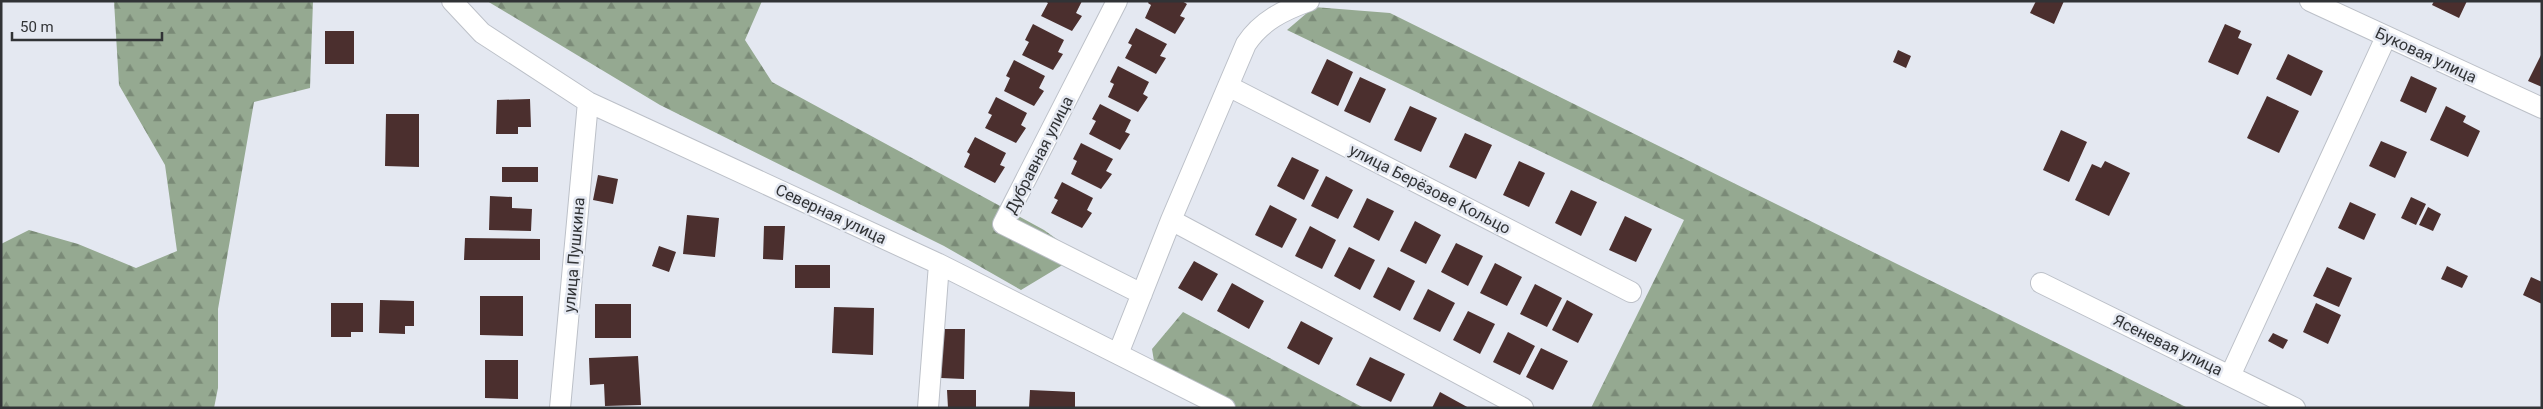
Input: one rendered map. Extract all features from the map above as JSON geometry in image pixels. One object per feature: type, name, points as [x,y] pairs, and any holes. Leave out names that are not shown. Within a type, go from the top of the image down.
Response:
[{"type":"street","name":"Северная улица","points":[[452,1],[482,33],[588,102],[939,264],[1225,408]]},
{"type":"street","name":"Дубравная улица","points":[[1118,1],[1003,224],[1142,294]]},
{"type":"street","points":[[1118,354],[1171,220],[1240,55],[1254,32],[1290,7],[1309,1]]},
{"type":"street","name":"Буковая улица","points":[[2310,1],[2542,108]]},
{"type":"street","points":[[2230,376],[2386,37]]},
{"type":"street","name":"улица Берёзове Кольцо","points":[[1228,86],[1631,292]]},
{"type":"street","name":"улица Пушкина","points":[[560,408],[588,102]]},
{"type":"street","points":[[1171,220],[1523,408]]},
{"type":"street","points":[[928,408],[939,264]]},
{"type":"street","name":"Ясеневая улица","points":[[2041,283],[2296,408]]},
{"type":"green space","points":[[114,1],[313,1],[310,88],[254,102],[218,309],[218,388],[214,408],[1,408],[1,244],[29,230],[78,244],[136,268],[177,251],[165,165],[119,85]]},
{"type":"green space","points":[[487,1],[762,1],[745,40],[772,82],[1044,230],[1079,255],[1021,290],[944,246],[660,105]]},
{"type":"green space","points":[[1314,7],[1390,13],[2188,408],[1591,408],[1684,220],[1287,30]]},
{"type":"green space","points":[[1183,312],[1364,408],[1229,408],[1155,367],[1152,349]]},
{"type":"building","points":[[1045,1],[1082,1],[1076,13],[1082,16],[1072,31],[1041,16],[1048,3]]},
{"type":"building","points":[[1149,1],[1182,1],[1187,4],[1180,16],[1185,18],[1175,34],[1145,18],[1151,5],[1148,3]]},
{"type":"building","points":[[2036,1],[2064,1],[2054,24],[2030,13]]},
{"type":"building","points":[[2434,1],[2467,1],[2459,18],[2432,5]]},
{"type":"building","points":[[1033,24],[1064,40],[1058,52],[1063,54],[1053,70],[1022,55],[1029,42],[1025,40]]},
{"type":"building","points":[[2225,24],[2241,31],[2238,38],[2252,44],[2238,75],[2208,62]]},
{"type":"building","points":[[1136,28],[1167,44],[1160,56],[1166,58],[1156,74],[1125,58],[1132,45],[1128,43]]},
{"type":"building","points":[[325,31],[354,31],[354,64],[325,64]]},
{"type":"building","points":[[1898,50],[1911,56],[1906,68],[1893,62]]},
{"type":"building","points":[[2542,53],[2542,87],[2528,81]]},
{"type":"building","points":[[2288,54],[2323,71],[2311,96],[2276,79]]},
{"type":"building","points":[[1327,59],[1353,72],[1338,106],[1311,93]]},
{"type":"building","points":[[1014,60],[1045,76],[1039,88],[1044,91],[1034,106],[1004,91],[1010,78],[1006,76]]},
{"type":"building","points":[[1118,66],[1149,82],[1143,94],[1148,97],[1138,112],[1108,97],[1114,84],[1110,82]]},
{"type":"building","points":[[2411,76],[2437,88],[2426,113],[2400,101]]},
{"type":"building","points":[[1360,77],[1386,89],[1370,123],[1344,111]]},
{"type":"building","points":[[2267,96],[2299,111],[2279,153],[2247,138]]},
{"type":"building","points":[[996,97],[1027,113],[1021,125],[1026,128],[1016,143],[985,128],[992,115],[988,113]]},
{"type":"building","points":[[530,99],[531,127],[518,127],[518,134],[496,134],[497,100]]},
{"type":"building","points":[[1100,104],[1131,120],[1125,132],[1130,134],[1120,150],[1089,134],[1096,121],[1092,119]]},
{"type":"building","points":[[1410,106],[1437,118],[1421,152],[1394,140]]},
{"type":"building","points":[[2446,106],[2466,116],[2463,122],[2480,131],[2468,157],[2430,140]]},
{"type":"building","points":[[386,114],[419,114],[419,167],[385,166]]},
{"type":"building","points":[[2061,130],[2087,142],[2069,182],[2043,170]]},
{"type":"building","points":[[1465,133],[1492,145],[1476,179],[1449,167]]},
{"type":"building","points":[[975,137],[1006,153],[1000,165],[1005,167],[995,183],[964,167],[970,154],[967,152]]},
{"type":"building","points":[[2381,141],[2407,152],[2395,178],[2369,166]]},
{"type":"building","points":[[1081,143],[1113,159],[1106,171],[1112,174],[1101,189],[1071,174],[1077,161],[1073,159]]},
{"type":"building","points":[[1292,157],[1319,170],[1304,200],[1277,186]]},
{"type":"building","points":[[1519,161],[1545,173],[1529,207],[1503,195]]},
{"type":"building","points":[[2105,161],[2130,173],[2109,216],[2075,200],[2092,164],[2101,168]]},
{"type":"building","points":[[502,167],[538,167],[538,182],[502,182]]},
{"type":"building","points":[[598,175],[618,179],[613,204],[593,200]]},
{"type":"building","points":[[1326,176],[1353,190],[1338,219],[1311,206]]},
{"type":"building","points":[[1062,182],[1093,198],[1087,210],[1092,213],[1082,228],[1051,213],[1058,200],[1054,198]]},
{"type":"building","points":[[1571,190],[1597,202],[1581,236],[1555,223]]},
{"type":"building","points":[[490,196],[512,197],[512,208],[532,209],[531,231],[489,230]]},
{"type":"building","points":[[2411,197],[2426,204],[2416,225],[2401,218]]},
{"type":"building","points":[[1367,198],[1394,211],[1379,241],[1353,227]]},
{"type":"building","points":[[2350,202],[2376,214],[2364,240],[2338,228]]},
{"type":"building","points":[[1270,205],[1297,219],[1282,248],[1255,235]]},
{"type":"building","points":[[2428,207],[2441,214],[2433,231],[2419,225]]},
{"type":"building","points":[[687,215],[719,218],[715,257],[683,254]]},
{"type":"building","points":[[1625,216],[1652,229],[1636,262],[1609,250]]},
{"type":"building","points":[[1415,221],[1441,235],[1426,264],[1400,251]]},
{"type":"building","points":[[764,226],[785,226],[783,260],[763,259]]},
{"type":"building","points":[[1310,226],[1336,240],[1322,269],[1295,256]]},
{"type":"building","points":[[465,238],[540,239],[540,260],[464,260]]},
{"type":"building","points":[[1456,243],[1483,256],[1468,286],[1441,272]]},
{"type":"building","points":[[659,246],[676,252],[669,272],[652,266]]},
{"type":"building","points":[[1349,247],[1375,260],[1360,290],[1334,276]]},
{"type":"building","points":[[1194,261],[1218,274],[1202,301],[1178,288]]},
{"type":"building","points":[[1495,263],[1522,277],[1507,306],[1480,293]]},
{"type":"building","points":[[795,265],[830,265],[830,288],[795,288]]},
{"type":"building","points":[[2447,266],[2468,276],[2462,288],[2441,279]]},
{"type":"building","points":[[1388,267],[1415,281],[1400,311],[1373,297]]},
{"type":"building","points":[[2327,267],[2352,278],[2339,307],[2313,296]]},
{"type":"building","points":[[2531,277],[2542,282],[2542,304],[2523,295]]},
{"type":"building","points":[[1232,283],[1264,301],[1249,329],[1217,311]]},
{"type":"building","points":[[1535,284],[1562,298],[1547,327],[1520,314]]},
{"type":"building","points":[[1428,289],[1455,303],[1440,332],[1413,319]]},
{"type":"building","points":[[480,296],[523,296],[523,336],[480,335]]},
{"type":"building","points":[[380,300],[414,301],[414,326],[405,326],[405,334],[379,333]]},
{"type":"building","points":[[1567,300],[1593,314],[1578,343],[1552,330]]},
{"type":"building","points":[[331,303],[363,303],[363,332],[351,332],[351,337],[331,337]]},
{"type":"building","points":[[2316,303],[2341,315],[2328,344],[2303,332]]},
{"type":"building","points":[[595,304],[631,304],[631,338],[595,338]]},
{"type":"building","points":[[834,307],[874,308],[873,355],[832,353]]},
{"type":"building","points":[[1468,311],[1495,324],[1480,354],[1453,340]]},
{"type":"building","points":[[1301,321],[1333,338],[1319,365],[1287,348]]},
{"type":"building","points":[[943,329],[965,329],[964,379],[941,378]]},
{"type":"building","points":[[1508,332],[1535,346],[1520,375],[1493,362]]},
{"type":"building","points":[[2273,333],[2288,340],[2283,349],[2268,341]]},
{"type":"building","points":[[1541,348],[1568,361],[1553,390],[1526,377]]},
{"type":"building","points":[[638,356],[641,405],[605,406],[604,384],[590,385],[589,358]]},
{"type":"building","points":[[1370,357],[1405,374],[1391,402],[1356,385]]},
{"type":"building","points":[[485,360],[518,360],[518,399],[485,398]]},
{"type":"building","points":[[947,390],[976,390],[976,408],[948,408]]},
{"type":"building","points":[[1030,390],[1075,392],[1075,408],[1029,408]]},
{"type":"building","points":[[1440,392],[1469,408],[1432,408]]}]
